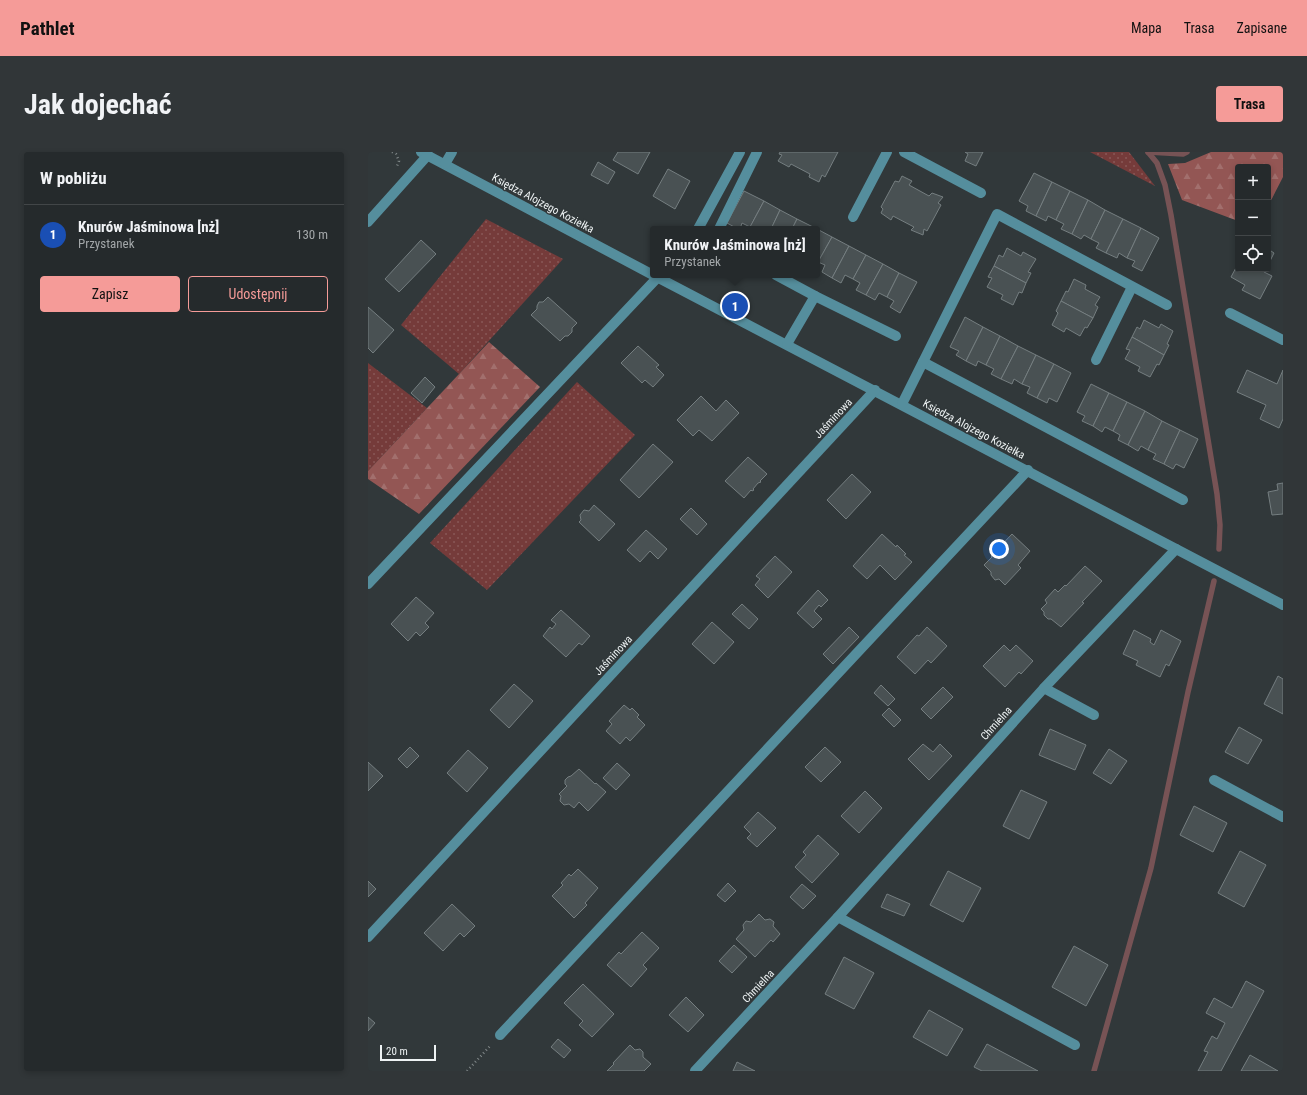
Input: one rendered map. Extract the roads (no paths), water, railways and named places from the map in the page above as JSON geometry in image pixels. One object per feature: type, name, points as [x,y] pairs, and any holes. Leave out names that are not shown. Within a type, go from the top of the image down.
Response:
[{"type":"street","points":[[445,164],[452,152]]},
{"type":"street","points":[[700,226],[740,152]]},
{"type":"street","points":[[720,226],[757,152]]},
{"type":"street","points":[[853,217],[887,152]]},
{"type":"street","points":[[904,152],[981,193]]},
{"type":"street","points":[[368,222],[424,154]]},
{"type":"street","name":"Księdza Alojzego Koziełka","points":[[424,154],[650,273]]},
{"type":"street","points":[[902,404],[997,214],[1167,305]]},
{"type":"street","points":[[368,584],[653,278]]},
{"type":"street","points":[[782,278],[896,336]]},
{"type":"street","name":"Księdza Alojzego Koziełka","points":[[671,279],[787,344],[1283,605]]},
{"type":"street","points":[[1096,360],[1132,286]]},
{"type":"street","points":[[787,344],[815,296]]},
{"type":"street","points":[[1230,313],[1283,340]]},
{"type":"street","points":[[923,362],[1183,500]]},
{"type":"street","name":"Jaśminowa","points":[[368,937],[875,390]]},
{"type":"street","points":[[500,1036],[1028,470]]},
{"type":"street","name":"Chmielna","points":[[695,1071],[838,918],[1044,688],[1176,549]]},
{"type":"street","points":[[1044,688],[1094,715]]},
{"type":"street","points":[[1214,780],[1283,817]]},
{"type":"street","points":[[838,918],[1075,1044]]},
{"type":"waterway","points":[[1148,152],[1157,163],[1165,185],[1171,215],[1217,494],[1220,525],[1219,549]]},
{"type":"waterway","points":[[1148,152],[1183,154],[1187,152]]},
{"type":"waterway","points":[[1094,1071],[1151,868],[1188,692],[1214,581]]},
{"type":"place","name":"Knurów Jaśminowa [nż]","points":[[735,306]]}]
